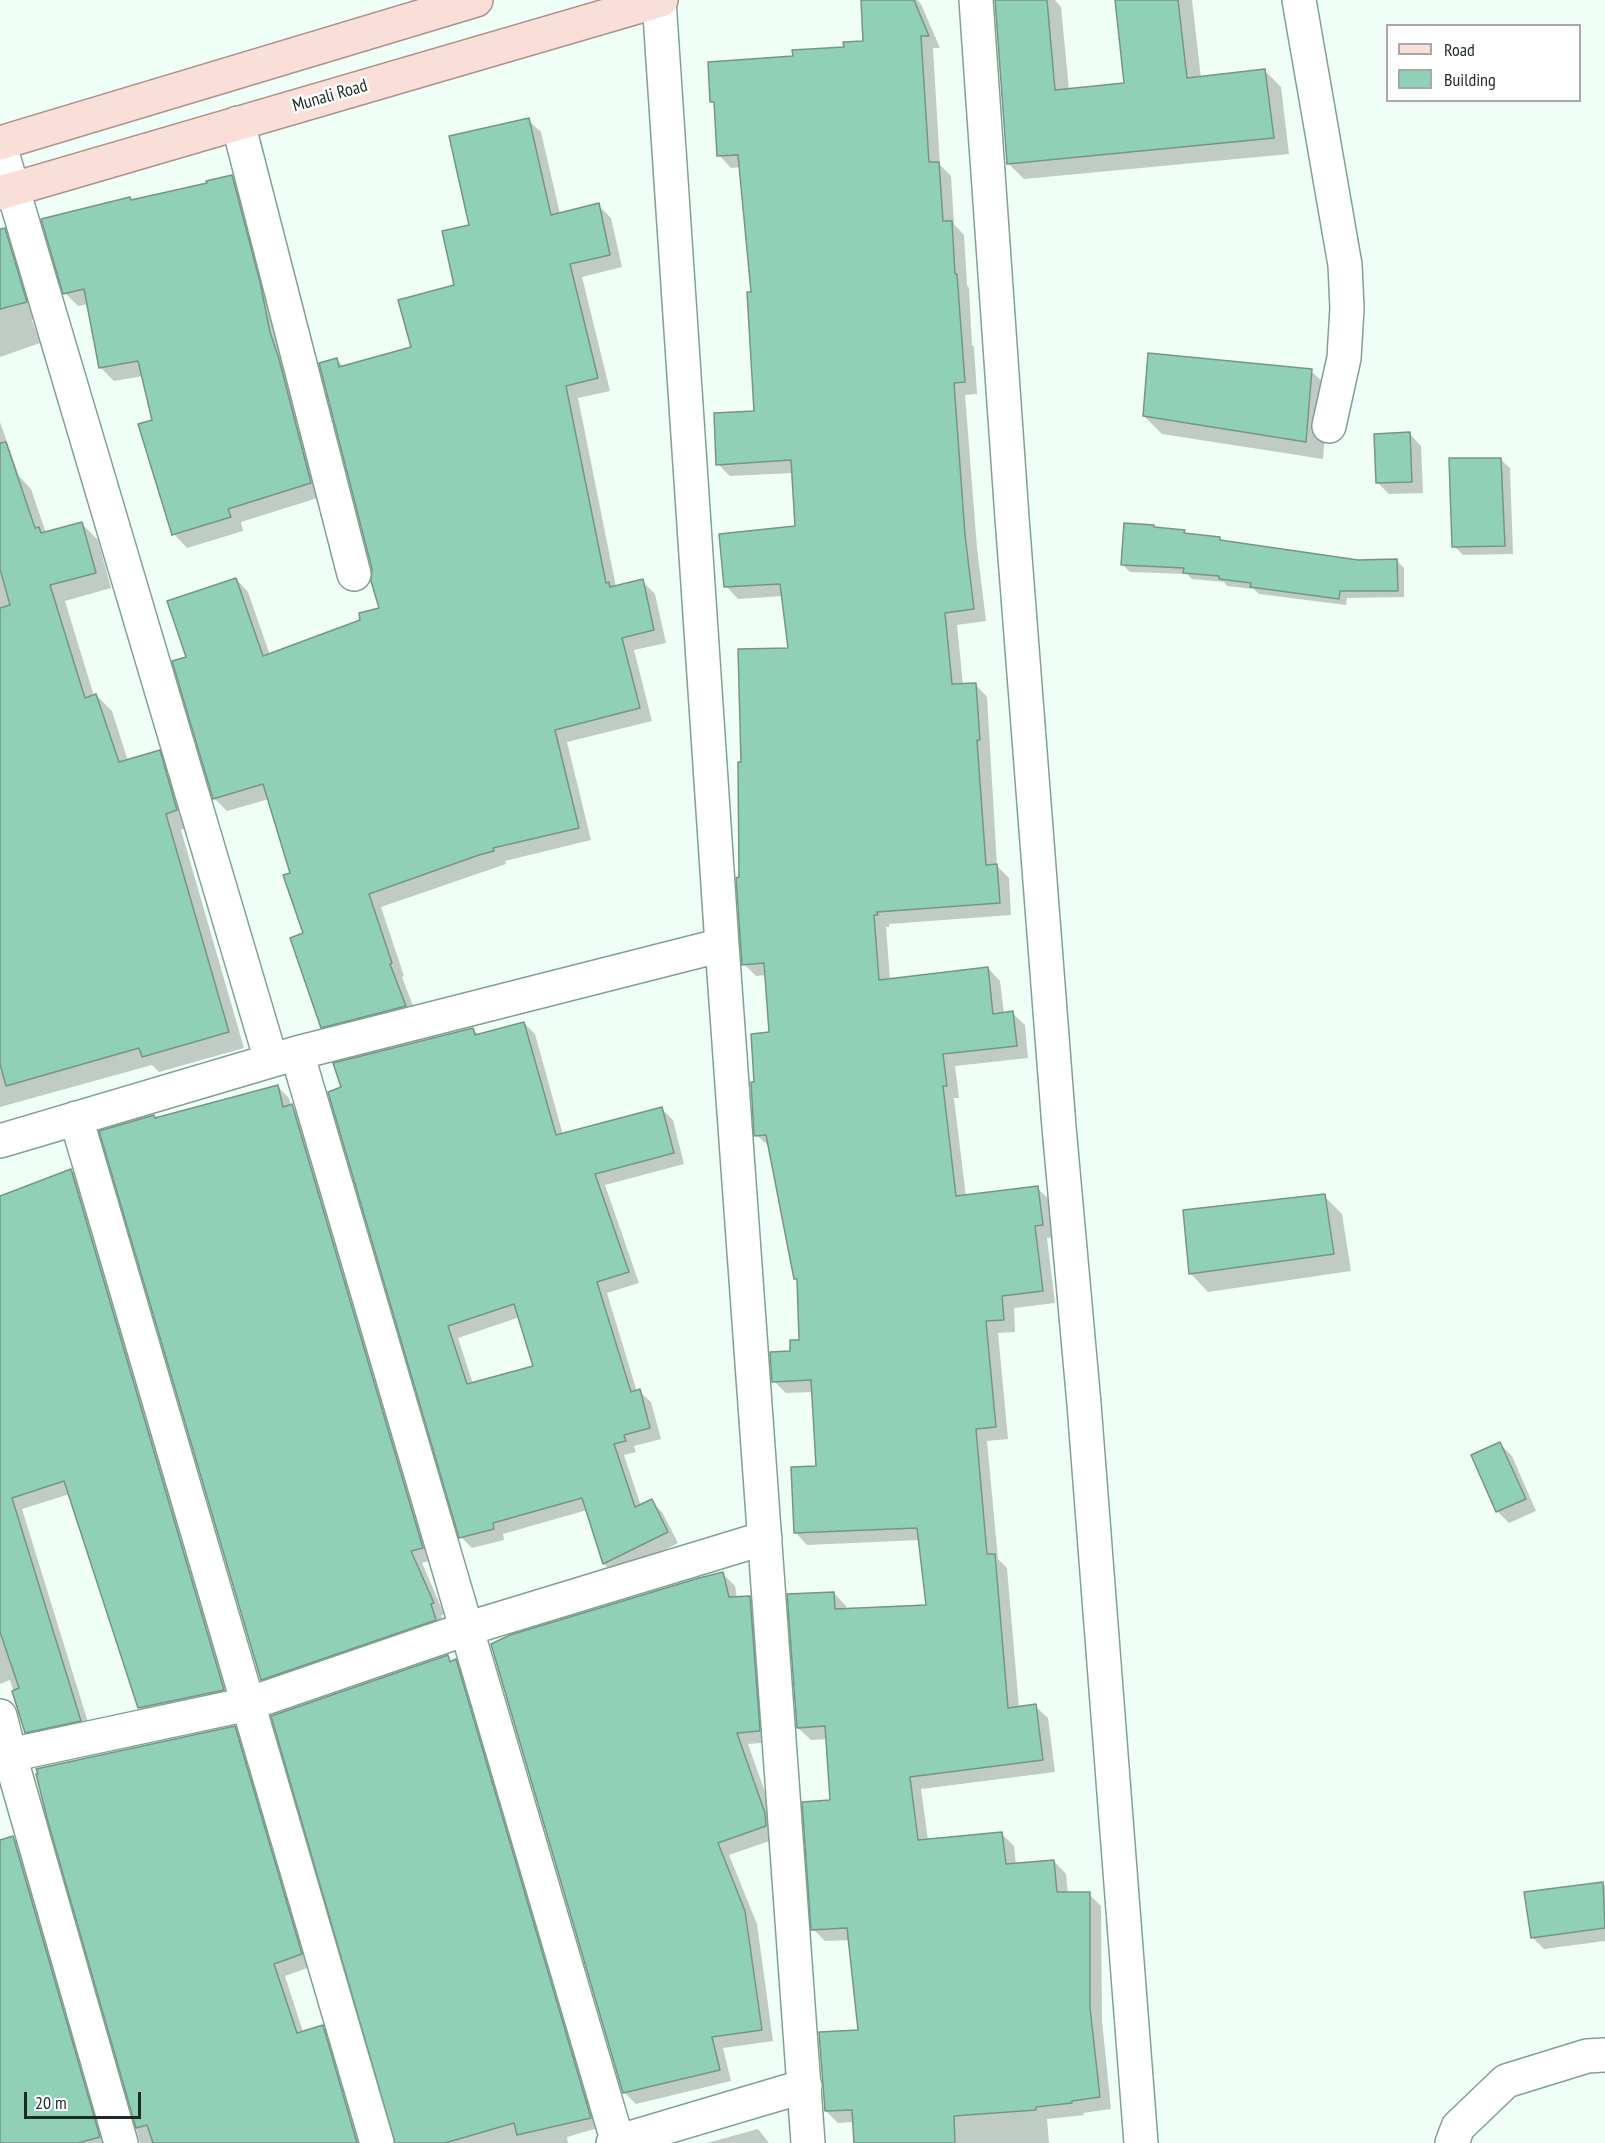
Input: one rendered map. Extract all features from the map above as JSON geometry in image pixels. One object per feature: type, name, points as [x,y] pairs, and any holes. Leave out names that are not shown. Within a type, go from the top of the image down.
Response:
[{"type":"main road","points":[[0,145],[476,0]]},
{"type":"main road","name":"Munali Road","points":[[7,191],[660,0]]},
{"type":"street","points":[[660,0],[722,945],[808,2143]]},
{"type":"street","points":[[976,0],[1013,530],[1141,2143]]},
{"type":"street","points":[[1299,0],[1345,276],[1347,308],[1344,358],[1329,426]]},
{"type":"street","points":[[238,123],[354,574]]},
{"type":"street","points":[[0,145],[7,191],[466,1629],[616,2143],[805,2086]]},
{"type":"street","points":[[0,1141],[284,1057],[722,945]]},
{"type":"street","points":[[76,1118],[377,2143]]},
{"type":"street","points":[[8,1766],[248,1704],[466,1629],[765,1538]]},
{"type":"street","points":[[0,1716],[8,1766],[121,2143]]},
{"type":"street","points":[[1452,2143],[1458,2127],[1506,2081],[1587,2056],[1605,2055]]},
{"type":"building","points":[[861,0],[914,0],[929,36],[921,36],[929,162],[939,162],[943,221],[952,221],[965,382],[954,383],[965,535],[974,609],[945,613],[952,684],[976,683],[980,740],[977,740],[986,865],[997,864],[1000,903],[877,912],[878,915],[874,915],[879,980],[988,967],[993,1014],[1013,1011],[1017,1046],[943,1054],[947,1086],[943,1086],[956,1196],[1038,1186],[1043,1225],[1035,1226],[1043,1291],[1002,1296],[1004,1320],[986,1321],[996,1427],[976,1429],[987,1554],[995,1554],[1008,1708],[1036,1704],[1043,1760],[910,1777],[918,1840],[1002,1832],[1006,1864],[1054,1860],[1057,1892],[1090,1892],[1090,2008],[1100,2097],[1036,2107],[1036,2110],[954,2116],[955,2143],[854,2143],[852,2110],[825,2111],[819,2032],[858,2030],[847,1928],[811,1930],[802,1802],[830,1800],[825,1726],[797,1728],[787,1594],[834,1592],[835,1609],[926,1605],[917,1528],[794,1533],[791,1467],[816,1466],[811,1380],[772,1382],[770,1352],[790,1351],[790,1340],[799,1340],[797,1279],[794,1279],[766,1135],[754,1136],[751,1034],[769,1032],[764,963],[742,965],[736,878],[739,877],[738,762],[741,762],[738,649],[788,648],[780,584],[724,587],[719,534],[795,526],[791,460],[716,465],[714,413],[754,411],[747,292],[751,292],[738,155],[717,156],[714,102],[710,102],[708,62],[793,56],[792,50],[844,47],[843,42],[863,41]]},
{"type":"building","points":[[995,0],[1047,0],[1055,90],[1124,83],[1115,0],[1178,0],[1187,78],[1265,69],[1274,138],[1007,164]]},
{"type":"building","points":[[529,118],[551,215],[599,203],[610,255],[570,264],[598,378],[566,386],[606,583],[609,582],[610,587],[643,579],[654,630],[622,638],[640,708],[555,730],[579,828],[493,848],[494,851],[369,894],[392,963],[390,964],[406,1006],[321,1028],[290,938],[303,933],[283,875],[290,873],[263,784],[213,799],[172,661],[186,657],[167,601],[236,578],[263,656],[360,620],[359,613],[379,608],[371,581],[372,569],[319,363],[337,358],[339,367],[411,347],[398,300],[454,285],[442,231],[469,225],[449,136]]},
{"type":"building","points":[[232,175],[260,282],[270,332],[311,483],[228,509],[231,517],[172,535],[138,424],[152,420],[138,361],[99,368],[84,289],[63,294],[41,219],[130,197],[131,200],[207,183],[206,181]]},
{"type":"building","points":[[5,228],[27,302],[0,309],[0,229]]},
{"type":"building","points":[[1148,353],[1312,369],[1306,442],[1143,416]]},
{"type":"building","points":[[1410,432],[1412,482],[1376,483],[1374,434]]},
{"type":"building","points":[[6,442],[35,528],[39,527],[41,533],[82,522],[96,573],[50,585],[85,698],[96,694],[119,762],[160,750],[177,810],[166,814],[229,1032],[142,1057],[139,1048],[6,1086],[0,1064],[0,608],[10,605],[0,569],[0,443]]},
{"type":"building","points":[[1449,458],[1501,458],[1505,546],[1452,547]]},
{"type":"building","points":[[1124,523],[1154,525],[1154,527],[1185,530],[1184,533],[1220,537],[1220,540],[1358,560],[1397,559],[1398,591],[1340,591],[1339,599],[1250,587],[1251,583],[1219,579],[1219,576],[1183,573],[1184,568],[1121,565]]},
{"type":"building","points":[[524,1022],[556,1135],[662,1107],[674,1153],[595,1174],[629,1272],[597,1282],[631,1392],[640,1389],[650,1428],[624,1435],[626,1441],[614,1444],[635,1507],[652,1499],[668,1532],[603,1564],[582,1498],[493,1523],[494,1529],[459,1538],[328,1092],[341,1087],[333,1063],[473,1028],[475,1035]],"holes":[[[514,1304],[533,1366],[467,1384],[448,1326]]]},
{"type":"building","points":[[278,1085],[283,1107],[292,1104],[423,1548],[411,1551],[434,1603],[431,1604],[436,1620],[261,1680],[99,1131],[154,1115],[155,1118]]},
{"type":"building","points":[[71,1169],[224,1690],[138,1708],[64,1481],[12,1498],[81,1721],[25,1733],[12,1691],[19,1688],[0,1632],[0,1196]]},
{"type":"building","points":[[1325,1194],[1334,1254],[1189,1274],[1183,1210]]},
{"type":"building","points":[[1500,1442],[1526,1499],[1496,1512],[1471,1455]]},
{"type":"building","points":[[723,1572],[729,1597],[750,1596],[760,1731],[737,1733],[765,1813],[766,1826],[718,1843],[745,1911],[762,2030],[712,2037],[720,2070],[623,2093],[491,1644],[510,1635]]},
{"type":"building","points":[[448,1655],[450,1662],[456,1659],[591,2118],[517,2135],[514,2123],[445,2143],[395,2143],[271,1716]]},
{"type":"building","points":[[235,1726],[302,1954],[274,1964],[297,2033],[323,2025],[357,2143],[153,2143],[147,2125],[136,2128],[48,1822],[36,1769]]},
{"type":"building","points":[[13,1836],[100,2137],[78,2143],[0,2143],[0,1840]]},
{"type":"building","points":[[1603,1882],[1605,1928],[1531,1938],[1524,1892]]}]
